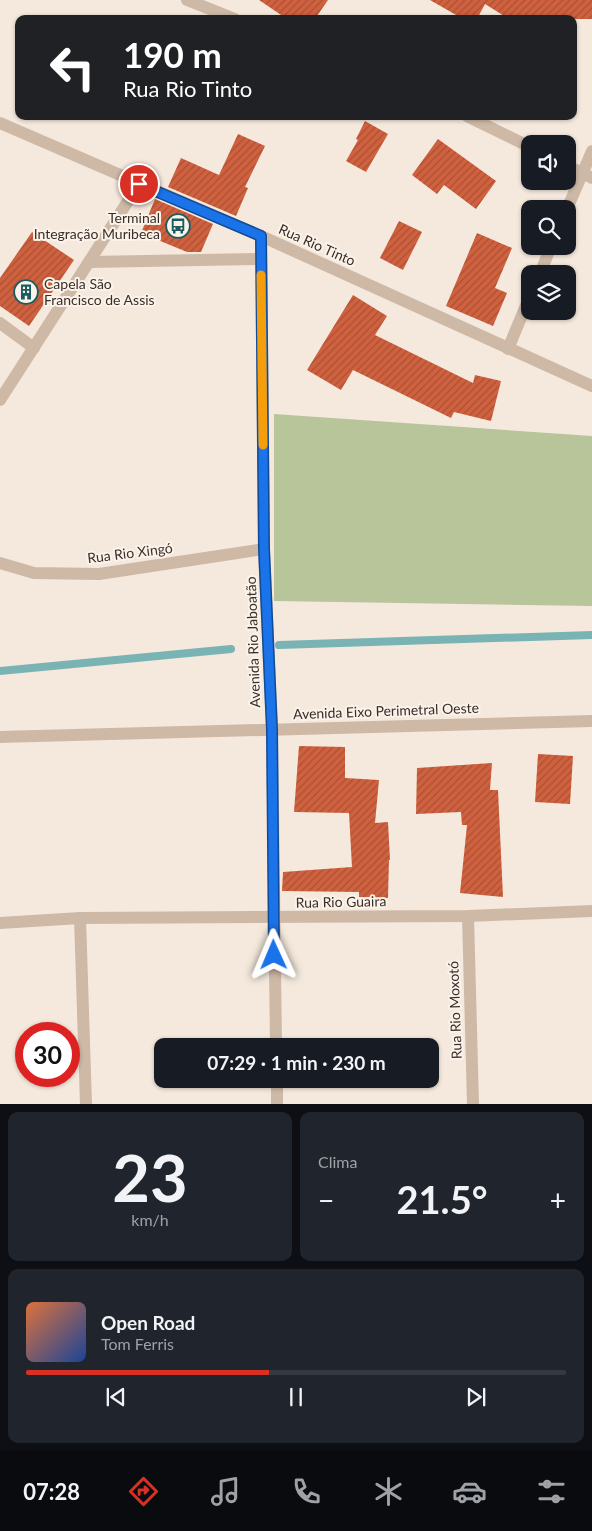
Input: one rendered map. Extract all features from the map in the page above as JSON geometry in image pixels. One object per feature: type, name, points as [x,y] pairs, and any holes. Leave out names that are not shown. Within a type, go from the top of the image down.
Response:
[{"type":"street","points":[[187,0],[225,15]]},
{"type":"street","points":[[475,120],[521,143]]},
{"type":"street","name":"Rua Rio Tinto","points":[[0,123],[261,236],[592,386]]},
{"type":"street","points":[[572,200],[587,175],[592,151]]},
{"type":"street","points":[[0,400],[139,184]]},
{"type":"street","name":"Avenida Rio Jaboatão","points":[[261,236],[264,549],[272,730],[276,1038]]},
{"type":"street","points":[[89,262],[261,259]]},
{"type":"street","points":[[508,349],[521,318]]},
{"type":"street","points":[[0,323],[34,348]]},
{"type":"street","name":"Rua Rio Xingó","points":[[0,563],[34,573],[98,574],[264,549]]},
{"type":"street","name":"Avenida Eixo Perimetral Oeste","points":[[0,737],[592,721]]},
{"type":"street","name":"Rua Rio Guaira","points":[[0,923],[80,918],[468,916],[592,911]]},
{"type":"street","name":"Rua Rio Moxotó","points":[[468,916],[473,1104]]},
{"type":"street","points":[[80,918],[86,1104]]},
{"type":"street","points":[[277,1088],[277,1104]]},
{"type":"green space","points":[[274,414],[592,436],[592,606],[274,601]]},
{"type":"building","points":[[259,0],[328,0],[318,15],[281,15]]},
{"type":"building","points":[[430,0],[592,0],[592,19],[577,19],[577,15],[503,15],[485,4],[479,15],[456,15]]},
{"type":"building","points":[[365,121],[388,134],[366,172],[346,161],[358,140],[356,139]]},
{"type":"building","points":[[238,134],[265,146],[245,187],[248,188],[236,216],[168,187],[181,158],[219,175]]},
{"type":"building","points":[[438,139],[496,181],[476,209],[444,185],[437,194],[412,175]]},
{"type":"building","name":"Terminal Integração Muribeca","points":[[155,199],[213,224],[201,252],[187,252],[141,233]]},
{"type":"building","points":[[399,221],[422,232],[403,270],[380,258]]},
{"type":"building","name":"Capela São Francisco de Assis","points":[[32,232],[74,260],[29,326],[0,306],[0,278]]},
{"type":"building","points":[[477,233],[512,248],[495,288],[507,293],[493,326],[446,306]]},
{"type":"building","points":[[353,295],[387,316],[375,335],[473,383],[475,375],[501,381],[491,421],[454,412],[451,418],[353,370],[341,390],[307,370]]},
{"type":"building","points":[[299,746],[345,747],[345,778],[379,780],[375,823],[388,822],[390,860],[388,898],[359,897],[359,892],[282,891],[283,872],[352,867],[349,813],[294,812]]},
{"type":"building","points":[[538,754],[573,756],[570,804],[535,802]]},
{"type":"building","points":[[492,763],[490,790],[498,790],[503,897],[460,893],[467,825],[462,825],[461,812],[416,814],[417,768]]},
{"type":"waterway","points":[[279,645],[592,635]]},
{"type":"waterway","points":[[0,671],[231,649]]},
{"type":"slow traffic","points":[[261,275],[263,445]]},
{"type":"place","name":"Terminal Integração Muribeca","points":[[178,226]]},
{"type":"place","name":"Capela São Francisco de Assis","points":[[26,292]]},
{"type":"route","points":[[139,184],[261,236],[264,549],[272,730],[274,955]]}]
